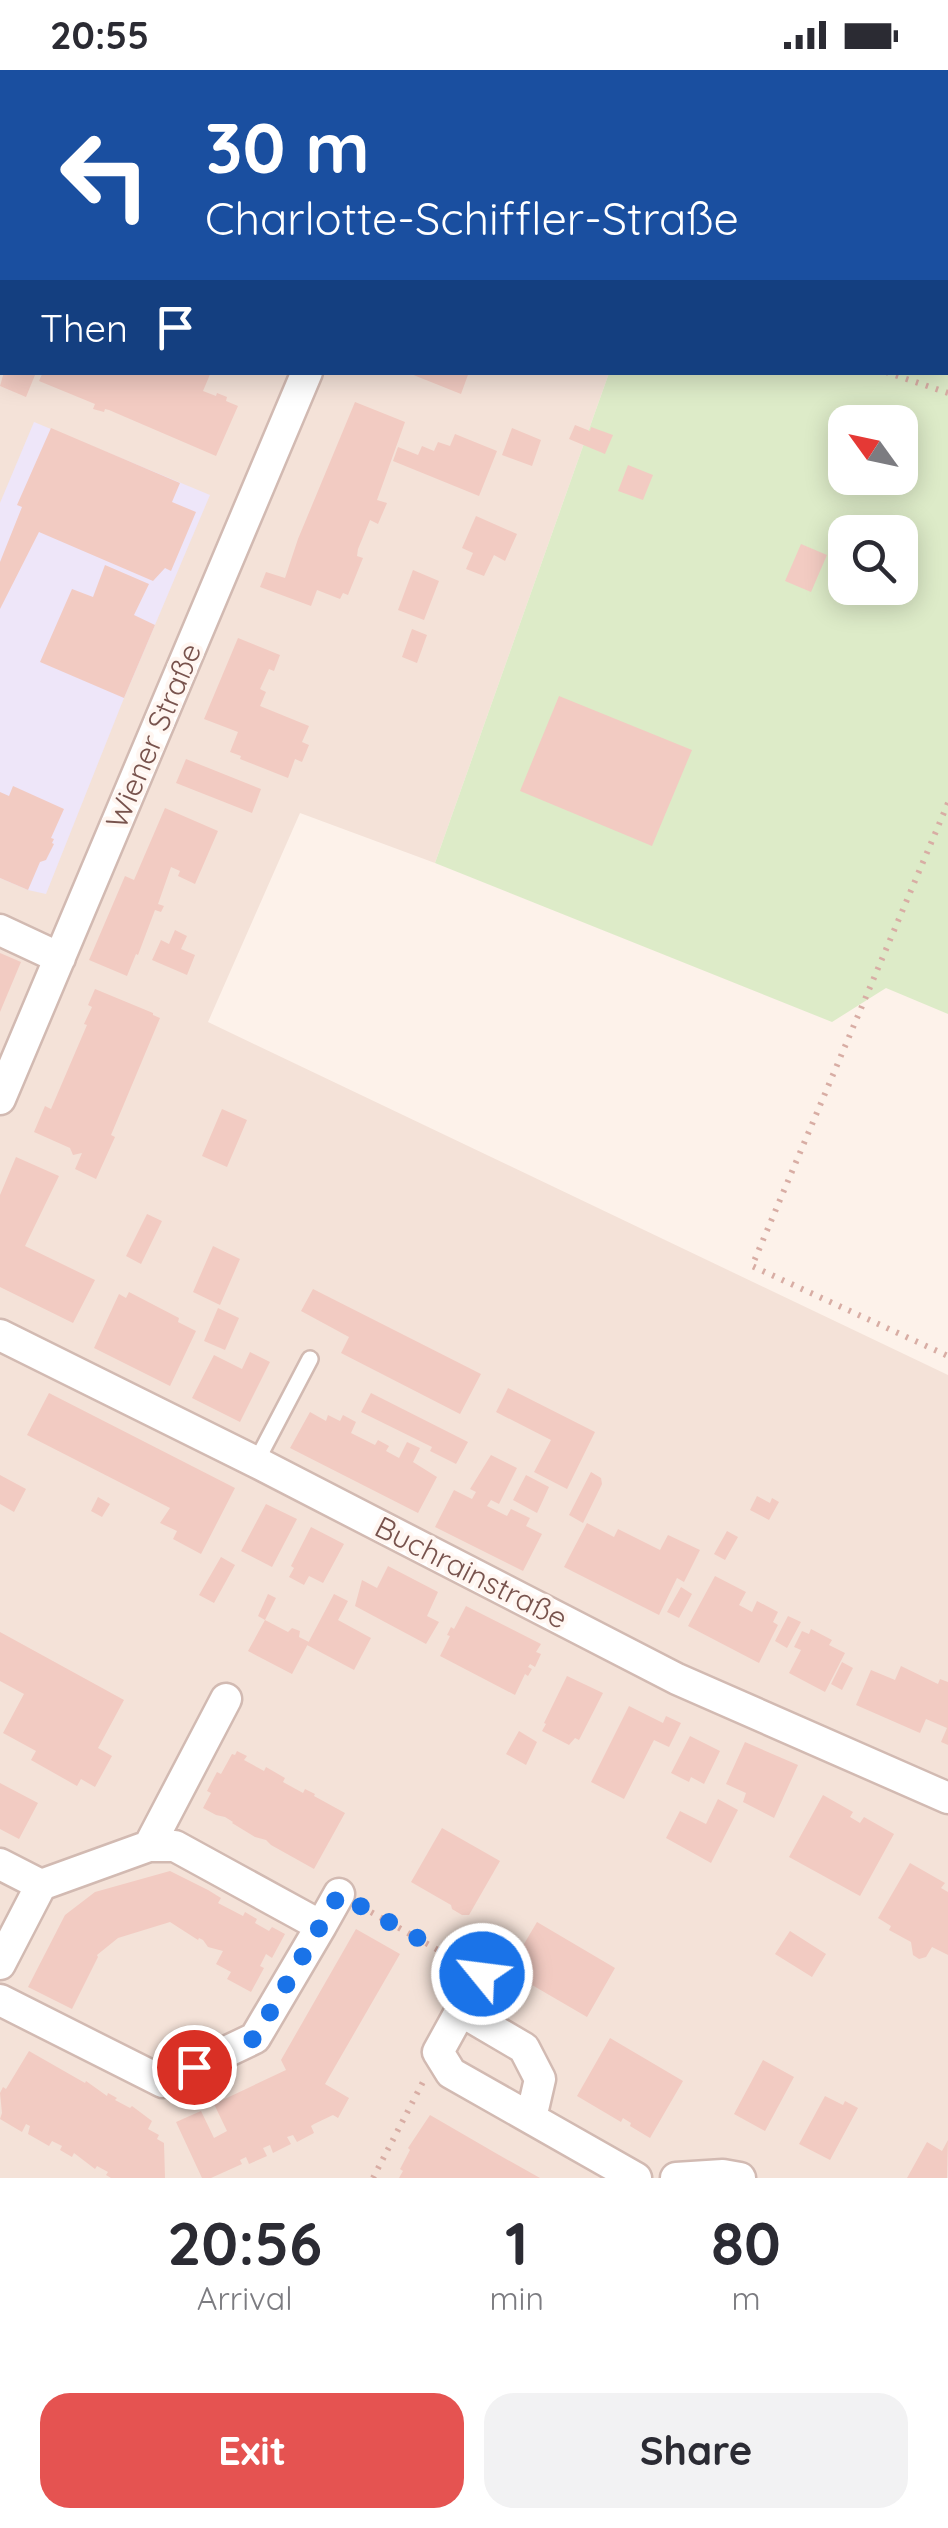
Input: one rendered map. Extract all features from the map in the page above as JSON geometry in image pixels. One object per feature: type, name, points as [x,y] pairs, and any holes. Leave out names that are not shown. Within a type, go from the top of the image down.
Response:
[{"type":"street","name":"Wiener Straße","points":[[0,1099],[306,375]]},
{"type":"street","points":[[0,930],[60,958]]},
{"type":"street","name":"Buchrainstraße","points":[[0,1335],[677,1679],[948,1798]]},
{"type":"street","points":[[149,1846],[226,1700]]},
{"type":"street","points":[[0,1964],[41,1885],[149,1846],[175,1846],[322,1926]]},
{"type":"street","points":[[0,1864],[41,1885]]},
{"type":"street","points":[[0,2000],[162,2082],[255,2038],[339,1894]]},
{"type":"street","points":[[468,1967],[482,1974],[438,2052],[451,2072],[636,2178]]},
{"type":"street","points":[[460,2011],[524,2048],[540,2079],[531,2118]]},
{"type":"street","points":[[676,2178],[740,2178]]},
{"type":"lane","points":[[256,1462],[310,1360]]},
{"type":"path","points":[[895,375],[948,393]]},
{"type":"path","points":[[948,803],[752,1266],[948,1356]]},
{"type":"path","points":[[339,1894],[468,1967]]},
{"type":"path","points":[[373,2178],[438,2052]]},
{"type":"shaded area","points":[[0,375],[608,375],[435,863],[300,813],[208,1022],[948,1375],[948,2178],[0,2178]]},
{"type":"shaded area","points":[[34,422],[210,495],[46,894],[0,878],[0,503]]},
{"type":"green space","points":[[608,375],[948,375],[948,1014],[886,988],[832,1022],[435,863]]},
{"type":"building","points":[[3,375],[35,375],[26,397],[0,386]]},
{"type":"building","points":[[42,375],[210,375],[203,391],[227,397],[226,401],[238,406],[216,456],[109,410],[93,409],[95,404],[39,381]]},
{"type":"building","points":[[414,375],[468,375],[461,394]]},
{"type":"building","points":[[355,402],[405,422],[377,500],[387,503],[378,524],[370,520],[358,549],[357,556],[363,558],[348,595],[343,593],[340,599],[317,590],[311,606],[260,587],[266,572],[285,578]]},
{"type":"building","points":[[575,425],[613,435],[605,454],[569,439]]},
{"type":"building","points":[[51,428],[180,483],[172,502],[196,512],[171,571],[165,568],[153,581],[39,532],[0,609],[0,562],[22,507],[17,505]]},
{"type":"building","points":[[512,428],[541,440],[532,466],[502,455]]},
{"type":"building","points":[[455,434],[497,451],[479,496],[393,461],[398,447],[418,455],[422,446],[434,451],[438,442],[450,446]]},
{"type":"building","points":[[628,465],[653,475],[643,500],[618,491]]},
{"type":"building","points":[[476,516],[517,534],[505,561],[494,555],[484,576],[466,569],[473,553],[462,548]]},
{"type":"building","points":[[801,544],[827,555],[811,592],[785,581]]},
{"type":"building","points":[[105,565],[149,584],[134,615],[155,625],[124,698],[40,662],[72,589],[93,597]]},
{"type":"building","points":[[413,570],[439,581],[424,620],[398,610]]},
{"type":"building","points":[[412,629],[427,635],[417,663],[402,657]]},
{"type":"building","points":[[238,638],[280,655],[260,689],[266,692],[260,706],[309,726],[302,742],[309,745],[302,762],[295,759],[288,778],[230,752],[238,732],[204,719]]},
{"type":"building","points":[[559,696],[692,750],[652,846],[520,791]]},
{"type":"building","points":[[186,759],[261,789],[252,813],[176,783]]},
{"type":"building","points":[[13,786],[64,809],[51,838],[54,844],[46,860],[40,862],[28,890],[0,878],[0,792],[9,796]]},
{"type":"building","points":[[165,808],[218,831],[195,884],[178,876],[180,871],[171,867],[158,904],[164,906],[161,912],[155,910],[127,976],[89,960],[125,876],[134,880]]},
{"type":"building","points":[[175,930],[187,936],[181,949],[195,955],[187,975],[152,960],[161,940],[169,944]]},
{"type":"building","points":[[0,953],[21,962],[0,1012]]},
{"type":"building","points":[[95,989],[160,1018],[96,1179],[75,1169],[82,1153],[73,1155],[70,1148],[34,1132],[45,1106],[51,1109],[87,1025],[84,1024],[92,1007],[88,1005]]},
{"type":"building","points":[[222,1109],[247,1120],[227,1167],[202,1156]]},
{"type":"building","points":[[16,1157],[59,1176],[25,1246],[95,1280],[73,1323],[0,1287],[0,1195]]},
{"type":"building","points":[[147,1214],[162,1221],[141,1264],[126,1256]]},
{"type":"building","points":[[213,1246],[240,1259],[220,1305],[193,1292]]},
{"type":"building","points":[[313,1289],[481,1374],[460,1414],[341,1353],[349,1337],[301,1311]]},
{"type":"building","points":[[129,1292],[196,1331],[170,1386],[94,1348],[119,1294],[126,1298]]},
{"type":"building","points":[[218,1308],[239,1318],[225,1350],[204,1341]]},
{"type":"building","points":[[250,1352],[270,1362],[240,1422],[192,1398],[214,1355],[242,1369]]},
{"type":"building","points":[[508,1388],[595,1432],[567,1489],[534,1472],[551,1440],[496,1412]]},
{"type":"building","points":[[49,1393],[235,1488],[201,1554],[173,1539],[177,1531],[160,1523],[170,1508],[27,1435]]},
{"type":"building","points":[[371,1393],[468,1442],[456,1464],[430,1451],[432,1447],[361,1412]]},
{"type":"building","points":[[310,1412],[326,1421],[328,1415],[340,1421],[343,1415],[356,1422],[351,1433],[375,1445],[378,1440],[389,1446],[386,1451],[399,1458],[407,1442],[420,1448],[413,1462],[437,1477],[418,1513],[290,1448]]},
{"type":"building","points":[[491,1455],[517,1468],[499,1504],[491,1500],[487,1506],[507,1516],[511,1509],[530,1518],[526,1526],[542,1534],[523,1571],[435,1527],[454,1490],[472,1499],[476,1492],[470,1489]]},
{"type":"building","points":[[591,1472],[601,1478],[602,1484],[583,1523],[569,1515]]},
{"type":"building","points":[[0,1475],[26,1489],[14,1512],[0,1504]]},
{"type":"building","points":[[526,1475],[549,1487],[537,1513],[513,1500]]},
{"type":"building","points":[[757,1496],[770,1503],[772,1498],[779,1502],[769,1520],[750,1510]]},
{"type":"building","points":[[98,1497],[110,1504],[102,1517],[91,1511]]},
{"type":"building","points":[[266,1504],[297,1519],[272,1567],[241,1551]]},
{"type":"building","points":[[587,1523],[614,1537],[618,1529],[660,1550],[668,1535],[700,1550],[684,1582],[677,1578],[659,1615],[564,1567]]},
{"type":"building","points":[[311,1527],[344,1544],[323,1583],[309,1576],[304,1585],[289,1577]]},
{"type":"building","points":[[727,1531],[738,1537],[725,1560],[714,1554]]},
{"type":"building","points":[[221,1557],[235,1565],[214,1603],[199,1595]]},
{"type":"building","points":[[388,1566],[438,1592],[427,1616],[439,1622],[426,1644],[355,1606],[362,1580],[377,1588]]},
{"type":"building","points":[[715,1576],[746,1592],[739,1605],[752,1612],[757,1601],[778,1612],[773,1622],[778,1625],[759,1663],[688,1626]]},
{"type":"building","points":[[681,1587],[692,1594],[679,1618],[667,1612]]},
{"type":"building","points":[[268,1594],[276,1598],[265,1620],[258,1616]]},
{"type":"building","points":[[334,1594],[348,1601],[338,1620],[371,1638],[354,1670],[307,1645]]},
{"type":"building","points":[[466,1606],[541,1644],[535,1667],[530,1664],[532,1669],[528,1676],[525,1674],[515,1695],[440,1656],[451,1627],[454,1629]]},
{"type":"building","points":[[788,1616],[801,1622],[787,1648],[775,1641]]},
{"type":"building","points":[[265,1620],[288,1632],[292,1628],[300,1631],[299,1637],[309,1642],[292,1674],[248,1651]]},
{"type":"building","points":[[811,1629],[832,1640],[829,1645],[845,1653],[825,1692],[789,1673],[801,1650],[794,1647],[802,1631],[809,1634]]},
{"type":"building","points":[[0,1632],[124,1700],[98,1748],[112,1756],[95,1787],[81,1779],[77,1786],[31,1760],[36,1751],[3,1733],[24,1694],[0,1681]]},
{"type":"building","points":[[842,1662],[853,1668],[842,1690],[831,1684]]},
{"type":"building","points":[[901,1666],[938,1684],[940,1679],[948,1682],[948,1745],[941,1742],[947,1728],[926,1719],[920,1733],[856,1705],[871,1670],[895,1680]]},
{"type":"building","points":[[567,1676],[603,1693],[579,1740],[575,1738],[569,1745],[542,1731]]},
{"type":"building","points":[[629,1706],[663,1723],[666,1716],[681,1723],[669,1747],[654,1740],[624,1799],[591,1782]]},
{"type":"building","points":[[519,1731],[537,1742],[526,1765],[506,1754]]},
{"type":"building","points":[[690,1736],[720,1751],[704,1784],[671,1773]]},
{"type":"building","points":[[745,1742],[798,1765],[774,1818],[743,1802],[746,1793],[726,1784]]},
{"type":"building","points":[[237,1751],[247,1756],[244,1760],[264,1771],[266,1767],[285,1778],[283,1782],[303,1793],[305,1789],[315,1794],[345,1813],[314,1869],[203,1808],[217,1772],[221,1774]]},
{"type":"building","points":[[0,1783],[38,1803],[19,1839],[0,1829]]},
{"type":"building","points":[[823,1795],[853,1812],[850,1817],[860,1823],[864,1817],[894,1834],[860,1896],[789,1857]]},
{"type":"building","points":[[718,1799],[738,1810],[711,1863],[666,1838],[680,1811],[706,1824]]},
{"type":"building","points":[[442,1828],[500,1861],[469,1915],[462,1915],[411,1882]]},
{"type":"building","points":[[910,1863],[945,1883],[941,1888],[948,1892],[948,1955],[932,1947],[926,1957],[919,1959],[913,1955],[911,1942],[889,1930],[891,1926],[878,1918]]},
{"type":"building","points":[[170,1871],[221,1898],[218,1903],[257,1919],[255,1923],[269,1931],[272,1927],[285,1934],[272,1958],[266,1954],[260,1966],[264,1968],[251,1992],[227,1979],[231,1972],[216,1964],[223,1951],[208,1947],[203,1940],[170,1922],[118,1938],[97,1955],[72,2009],[28,1987],[65,1915],[95,1892]]},
{"type":"building","points":[[537,1922],[615,1968],[587,2017],[508,1971]]},
{"type":"building","points":[[356,1929],[400,1954],[325,2084],[349,2098],[338,2118],[333,2115],[314,2124],[314,2133],[297,2142],[293,2135],[287,2137],[291,2144],[273,2153],[270,2145],[263,2148],[267,2156],[249,2164],[246,2157],[240,2160],[242,2164],[202,2178],[176,2122],[201,2111],[214,2138],[227,2131],[214,2104],[286,2070],[281,2060]]},
{"type":"building","points":[[790,1931],[826,1954],[812,1977],[775,1954]]},
{"type":"building","points":[[610,2038],[683,2081],[650,2138],[623,2118],[621,2122],[577,2096]]},
{"type":"building","points":[[29,2051],[132,2106],[152,2121],[148,2129],[164,2143],[165,2178],[111,2178],[106,2175],[108,2172],[97,2166],[95,2169],[74,2153],[72,2157],[60,2150],[62,2146],[52,2141],[49,2146],[28,2134],[30,2126],[26,2124],[22,2132],[0,2119],[0,2093]]},
{"type":"building","points":[[763,2060],[794,2077],[765,2131],[734,2114]]},
{"type":"building","points":[[825,2096],[858,2108],[830,2160],[799,2144]]},
{"type":"building","points":[[430,2115],[540,2178],[399,2178],[408,2148]]},
{"type":"building","points":[[948,2140],[947,2178],[907,2178],[927,2142],[942,2151]]},
{"type":"route","points":[[194,2067],[255,2038],[339,1894],[482,1974]]}]
